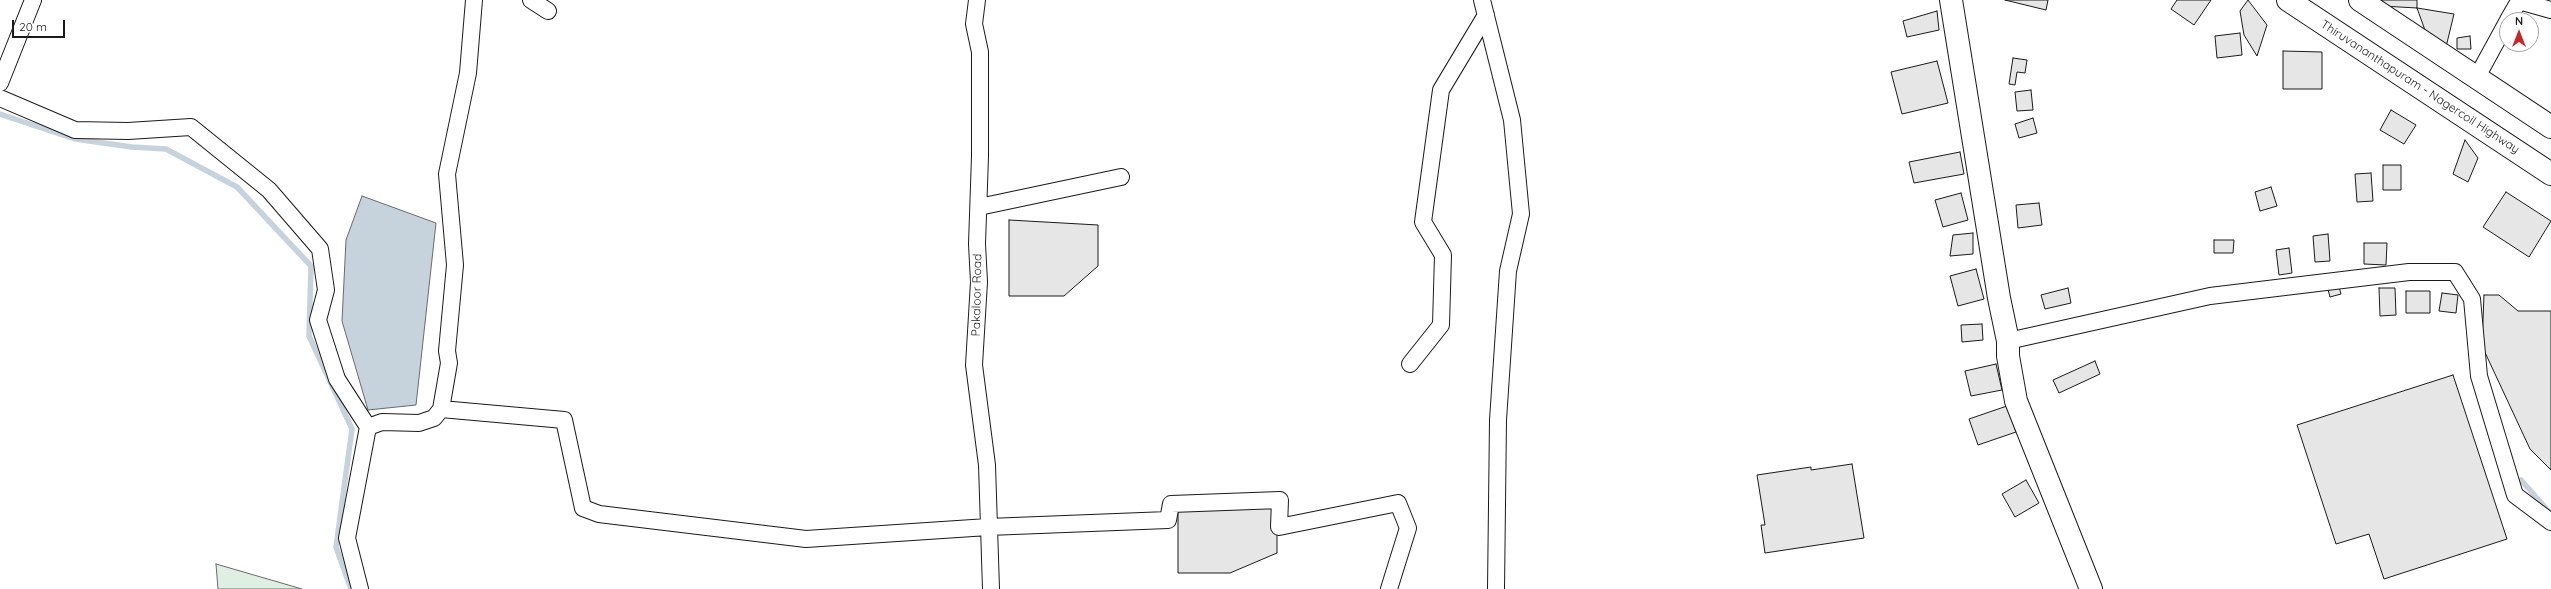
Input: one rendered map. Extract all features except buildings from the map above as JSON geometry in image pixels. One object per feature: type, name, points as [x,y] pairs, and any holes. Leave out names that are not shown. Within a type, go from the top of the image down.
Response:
[{"type":"main road","points":[[1951,0],[1999,298],[2008,341],[2008,356],[2016,401],[2091,589]]},
{"type":"main road","name":"Thiruvananthapuram - Nagercoil Highway","points":[[2288,0],[2551,174]]},
{"type":"main road","points":[[2360,0],[2551,127]]},
{"type":"street","points":[[0,83],[33,0]]},
{"type":"street","points":[[368,427],[382,422],[419,423],[434,418],[441,409],[449,363],[447,351],[455,265],[447,174],[468,73],[474,0]]},
{"type":"street","points":[[531,0],[548,11]]},
{"type":"street","name":"Pakaloor Road","points":[[976,0],[974,24],[980,52],[978,290],[974,365],[987,465],[991,589]]},
{"type":"street","points":[[2513,12],[2519,1],[2551,10]]},
{"type":"street","points":[[1410,364],[1441,325],[1443,255],[1423,222],[1441,90],[1484,8]]},
{"type":"street","points":[[1484,8],[1512,120],[1521,214],[1508,279],[1498,420],[1496,589]]},
{"type":"street","points":[[2477,77],[2499,37]]},
{"type":"street","points":[[0,98],[75,130],[128,131],[191,127],[269,190],[320,249],[326,290],[318,320],[337,379],[368,427],[347,538],[360,589]]},
{"type":"street","points":[[979,207],[1121,177]]},
{"type":"street","points":[[2008,341],[2210,296],[2409,272],[2455,272],[2472,299],[2479,376],[2515,495],[2551,522]]},
{"type":"street","points":[[441,409],[564,420],[583,508],[599,514],[806,539],[988,527],[1168,520],[1171,504],[1280,500],[1279,527],[1398,503],[1408,528],[1389,589]]},
{"type":"green space","points":[[216,564],[302,589],[218,589]]},
{"type":"shaded area","points":[[362,196],[436,223],[416,405],[368,410],[342,321],[346,240]]},
{"type":"waterway","points":[[0,114],[75,139],[132,147],[166,149],[237,187],[311,266],[309,336],[352,429],[336,547],[351,589]]},
{"type":"waterway","points":[[2521,480],[2551,514]]}]
